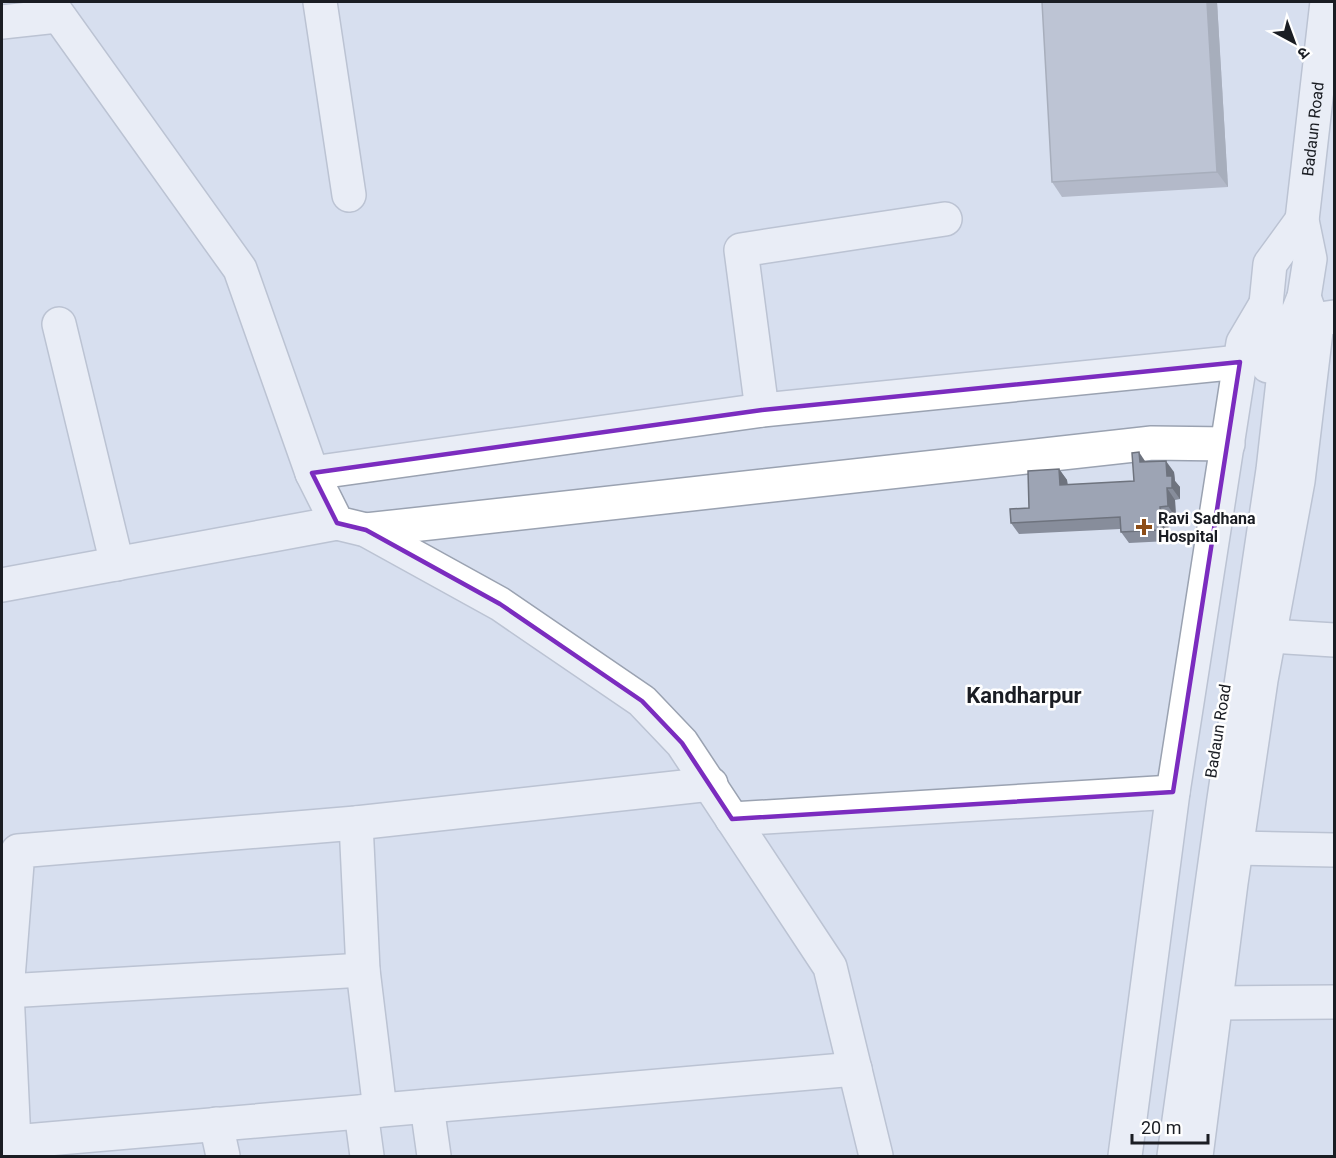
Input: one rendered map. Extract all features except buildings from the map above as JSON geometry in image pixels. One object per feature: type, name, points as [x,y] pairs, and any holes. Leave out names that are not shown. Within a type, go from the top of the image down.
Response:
[{"type":"main road","points":[[320,2],[350,195]]},
{"type":"main road","name":"Badaun Road","points":[[1302,220],[1327,2]]},
{"type":"main road","points":[[2,22],[53,9],[240,269],[312,473],[351,526],[500,604],[642,701],[682,743],[830,967],[876,1156]]},
{"type":"main road","points":[[762,410],[741,250],[945,219]]},
{"type":"main road","points":[[1125,1156],[1173,792],[1243,343],[1266,304],[1270,264],[1302,220]]},
{"type":"main road","points":[[1196,1156],[1236,848],[1269,636],[1298,481],[1316,331],[1317,311],[1302,220]]},
{"type":"main road","name":"Badaun Road","points":[[1152,1156],[1234,631],[1271,342],[1266,304]]},
{"type":"main road","points":[[1174,1156],[1273,470],[1288,337],[1317,311]]},
{"type":"main road","points":[[59,324],[117,564]]},
{"type":"main road","points":[[312,473],[762,410],[1240,363]]},
{"type":"main road","points":[[2,585],[351,526],[1152,443],[1228,444]]},
{"type":"main road","points":[[1269,636],[1335,640]]},
{"type":"main road","points":[[711,784],[356,823],[10,853],[7,991],[8,1142],[855,1069]]},
{"type":"main road","points":[[732,819],[1173,792]]},
{"type":"main road","points":[[356,823],[371,1111],[367,1156]]},
{"type":"main road","points":[[1236,848],[1335,850]]},
{"type":"main road","points":[[7,991],[363,970]]},
{"type":"main road","points":[[1216,1003],[1335,1002]]},
{"type":"main road","points":[[427,1106],[434,1156]]},
{"type":"main road","points":[[216,1124],[223,1156]]},
{"type":"highlighted area","points":[[1240,362],[1173,792],[732,819],[682,743],[642,701],[500,604],[366,530],[337,523],[312,473],[762,410]]},
{"type":"place","name":"Ravi Sadhana Hospital","points":[[1144,527]]},
{"type":"district","name":"Kandharpur","points":[[1024,695]]}]
